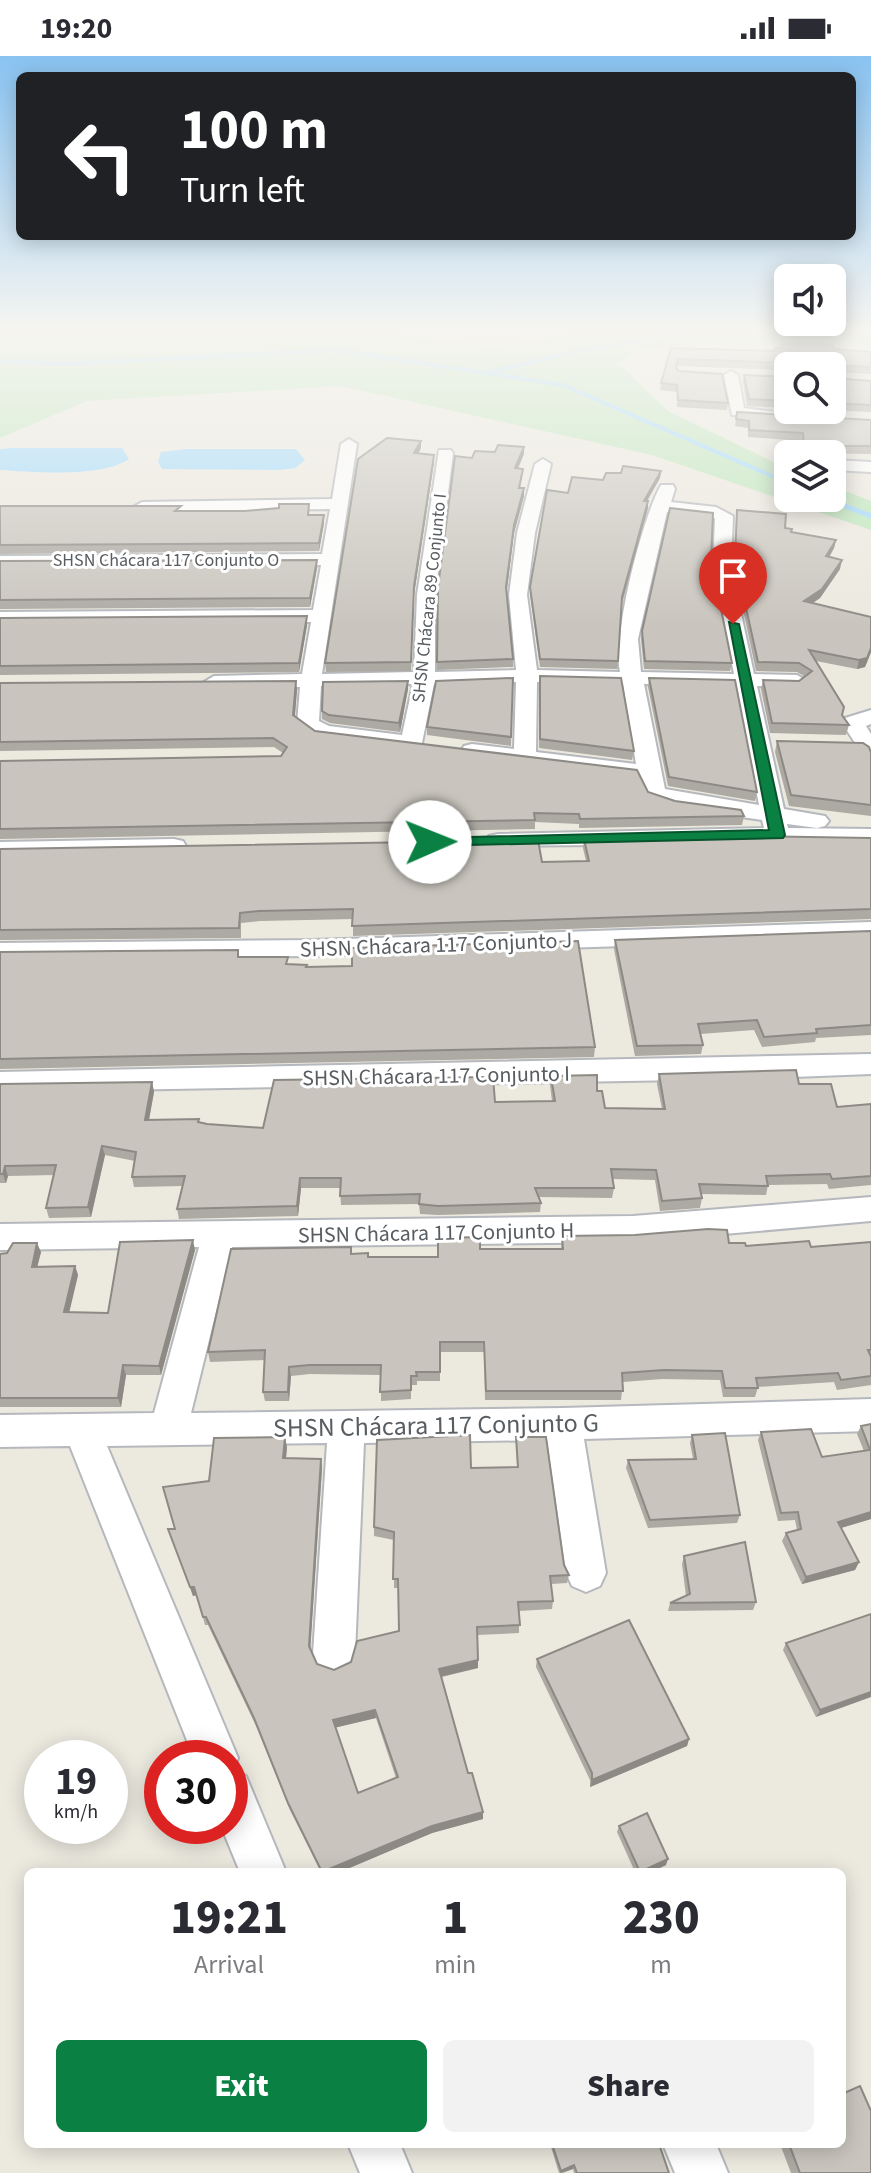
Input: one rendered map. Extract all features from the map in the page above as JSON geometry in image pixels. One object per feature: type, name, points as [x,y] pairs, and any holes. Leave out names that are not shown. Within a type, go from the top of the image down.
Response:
[{"type":"street","points":[[349,444],[311,681],[308,724],[324,732],[649,772]]},
{"type":"street","name":"SHSN Chácara 89 Conjunto I","points":[[411,743],[424,680],[426,595],[445,453]]},
{"type":"street","points":[[525,756],[527,676],[518,595],[526,533],[543,464]]},
{"type":"street","points":[[846,466],[871,467]]},
{"type":"street","points":[[775,824],[722,567],[724,516],[664,498],[654,525],[628,639],[631,676],[656,794],[775,824],[871,833]]},
{"type":"street","points":[[123,507],[337,504]]},
{"type":"street","name":"SHSN Chácara 117 Conjunto O","points":[[0,561],[332,559]]},
{"type":"street","points":[[0,618],[322,616]]},
{"type":"street","points":[[188,682],[527,676],[797,681]]},
{"type":"street","points":[[836,744],[869,748],[862,719]]},
{"type":"street","points":[[757,742],[789,743]]},
{"type":"street","points":[[477,841],[775,824]]},
{"type":"street","points":[[0,849],[191,846]]},
{"type":"street","name":"SHSN Chácara 117 Conjunto J","points":[[0,951],[313,948],[871,930]]},
{"type":"street","name":"SHSN Chácara 117 Conjunto I","points":[[0,1082],[871,1064]]},
{"type":"street","name":"SHSN Chácara 117 Conjunto H","points":[[0,1237],[633,1229],[871,1209]]},
{"type":"street","points":[[169,1427],[219,1235]]},
{"type":"street","name":"SHSN Chácara 117 Conjunto G","points":[[0,1431],[563,1424],[871,1415]]},
{"type":"street","points":[[563,1424],[586,1573]]},
{"type":"street","points":[[334,1654],[346,1427]]},
{"type":"street","points":[[82,1431],[209,1740]]},
{"type":"street","points":[[248,1836],[261,1868]]},
{"type":"street","points":[[376,2148],[386,2173]]},
{"type":"street","points":[[691,2148],[702,2173]]},
{"type":"green space","points":[[0,430],[19,430],[0,438]]},
{"type":"green space","points":[[538,430],[707,430],[774,462],[774,497],[652,455]]},
{"type":"green space","points":[[846,491],[871,501],[871,530],[818,512],[846,512]]},
{"type":"water","points":[[122,448],[129,459],[117,465],[85,471],[0,470],[0,449]]},
{"type":"water","points":[[186,449],[296,449],[305,460],[295,468],[278,470],[162,469],[158,462],[161,452]]},
{"type":"building","points":[[749,430],[871,430],[871,446],[846,446],[846,440],[804,440],[803,433]]},
{"type":"building","points":[[387,438],[421,441],[414,453],[434,455],[414,586],[411,662],[325,663],[358,459]]},
{"type":"building","points":[[498,445],[524,447],[515,468],[523,469],[519,488],[524,488],[514,525],[506,587],[513,659],[437,662],[438,587],[455,456],[472,458],[475,451],[495,452]]},
{"type":"building","points":[[623,466],[661,471],[644,501],[648,501],[622,597],[618,661],[540,659],[530,587],[547,490],[568,493],[572,477],[603,480],[606,473],[621,473]]},
{"type":"building","points":[[279,504],[309,504],[308,515],[324,515],[319,543],[0,545],[0,506],[181,506],[175,511],[245,511],[279,508]]},
{"type":"building","points":[[670,508],[713,513],[711,560],[732,663],[645,661],[642,631]]},
{"type":"building","points":[[737,510],[786,514],[785,528],[792,529],[791,532],[836,540],[826,556],[842,560],[822,589],[804,601],[871,617],[871,648],[867,658],[859,660],[809,650],[844,707],[842,715],[849,725],[772,723],[763,680],[799,681],[812,671],[799,663],[758,662],[735,558]]},
{"type":"building","points":[[317,560],[310,598],[0,600],[0,561]]},
{"type":"building","points":[[307,616],[299,663],[0,666],[0,618]]},
{"type":"building","points":[[540,676],[621,678],[634,751],[540,739]]},
{"type":"building","points":[[513,678],[511,737],[427,727],[436,681]]},
{"type":"building","points":[[649,678],[735,680],[757,792],[669,777]]},
{"type":"building","points":[[296,681],[293,715],[315,731],[637,770],[648,792],[675,801],[741,810],[744,816],[580,819],[579,814],[534,813],[535,820],[0,829],[0,761],[281,756],[287,747],[273,738],[0,742],[0,683]]},
{"type":"building","points":[[408,681],[399,723],[329,715],[322,711],[323,682]]},
{"type":"building","points":[[777,741],[863,743],[869,747],[871,805],[791,795]]},
{"type":"building","points":[[750,836],[871,838],[871,909],[352,926],[353,909],[259,911],[240,913],[239,928],[0,930],[0,849],[538,840],[542,862],[589,861],[584,839]]},
{"type":"building","points":[[871,931],[871,1025],[764,1037],[757,1020],[698,1024],[703,1045],[637,1046],[615,940]]},
{"type":"building","points":[[578,941],[595,1047],[0,1059],[0,952],[238,950],[238,957],[288,957],[286,964],[306,967],[352,966],[352,948]]},
{"type":"building","points":[[796,1070],[799,1084],[831,1084],[837,1107],[871,1104],[871,1176],[832,1179],[830,1174],[766,1176],[768,1186],[699,1184],[702,1198],[662,1201],[656,1170],[611,1169],[614,1188],[535,1188],[541,1203],[438,1206],[419,1204],[420,1194],[340,1196],[341,1178],[300,1178],[297,1206],[177,1209],[185,1176],[132,1177],[136,1152],[102,1146],[88,1207],[46,1208],[56,1165],[5,1166],[3,1174],[0,1174],[0,1084],[152,1082],[145,1120],[199,1119],[198,1122],[207,1124],[263,1128],[274,1080],[493,1077],[495,1102],[555,1101],[551,1076],[597,1075],[597,1091],[602,1091],[605,1108],[665,1109],[659,1074]]},
{"type":"building","points":[[727,1230],[729,1243],[745,1243],[746,1246],[809,1241],[811,1247],[871,1242],[871,1350],[868,1350],[871,1376],[841,1380],[838,1373],[756,1378],[758,1388],[725,1388],[722,1371],[664,1370],[622,1373],[623,1391],[486,1391],[484,1342],[440,1342],[440,1372],[416,1372],[417,1376],[411,1376],[411,1390],[380,1392],[381,1365],[309,1365],[289,1367],[288,1392],[263,1392],[265,1350],[208,1352],[231,1249],[351,1247],[351,1254],[368,1253],[368,1257],[438,1257],[438,1238],[480,1237],[480,1249],[563,1249],[562,1236],[635,1235]]},
{"type":"building","points":[[193,1240],[159,1366],[123,1365],[118,1398],[0,1398],[0,1254],[7,1253],[13,1243],[37,1243],[32,1267],[75,1266],[64,1312],[108,1313],[120,1242]]},
{"type":"building","points":[[871,1424],[871,1512],[838,1522],[859,1562],[806,1577],[786,1533],[801,1529],[798,1512],[781,1513],[761,1432],[811,1429],[822,1457],[870,1450],[861,1426]]},
{"type":"building","points":[[725,1433],[740,1515],[650,1520],[628,1460],[696,1459],[692,1435]]},
{"type":"building","points":[[470,1435],[471,1468],[518,1467],[516,1437],[546,1437],[564,1565],[569,1575],[550,1576],[553,1601],[518,1602],[520,1625],[477,1627],[478,1660],[439,1669],[468,1773],[472,1773],[483,1812],[432,1826],[332,1868],[320,1868],[288,1803],[254,1718],[206,1617],[203,1617],[194,1587],[190,1587],[168,1529],[175,1529],[163,1487],[209,1481],[214,1438],[285,1437],[283,1458],[321,1459],[309,1646],[317,1664],[334,1670],[351,1662],[357,1641],[399,1631],[398,1579],[393,1579],[394,1532],[374,1527],[377,1440]],"holes":[[[375,1710],[398,1777],[358,1793],[333,1720]]]},
{"type":"building","points":[[745,1542],[756,1602],[670,1603],[690,1594],[684,1556]]},
{"type":"building","points":[[871,1614],[871,1692],[820,1710],[786,1643]]},
{"type":"building","points":[[629,1620],[689,1739],[592,1780],[592,1773],[537,1659]]},
{"type":"building","points":[[647,1813],[668,1859],[649,1868],[638,1868],[619,1826]]},
{"type":"building","points":[[860,2086],[871,2111],[871,2173],[800,2173],[791,2148],[846,2148],[846,2092]]},
{"type":"building","points":[[553,2148],[660,2148],[669,2173],[577,2173],[574,2165],[561,2171]]},
{"type":"waterway","points":[[666,430],[774,477]]},
{"type":"waterway","points":[[846,506],[871,516]]},
{"type":"route","points":[[430,842],[777,835],[733,624]]}]
